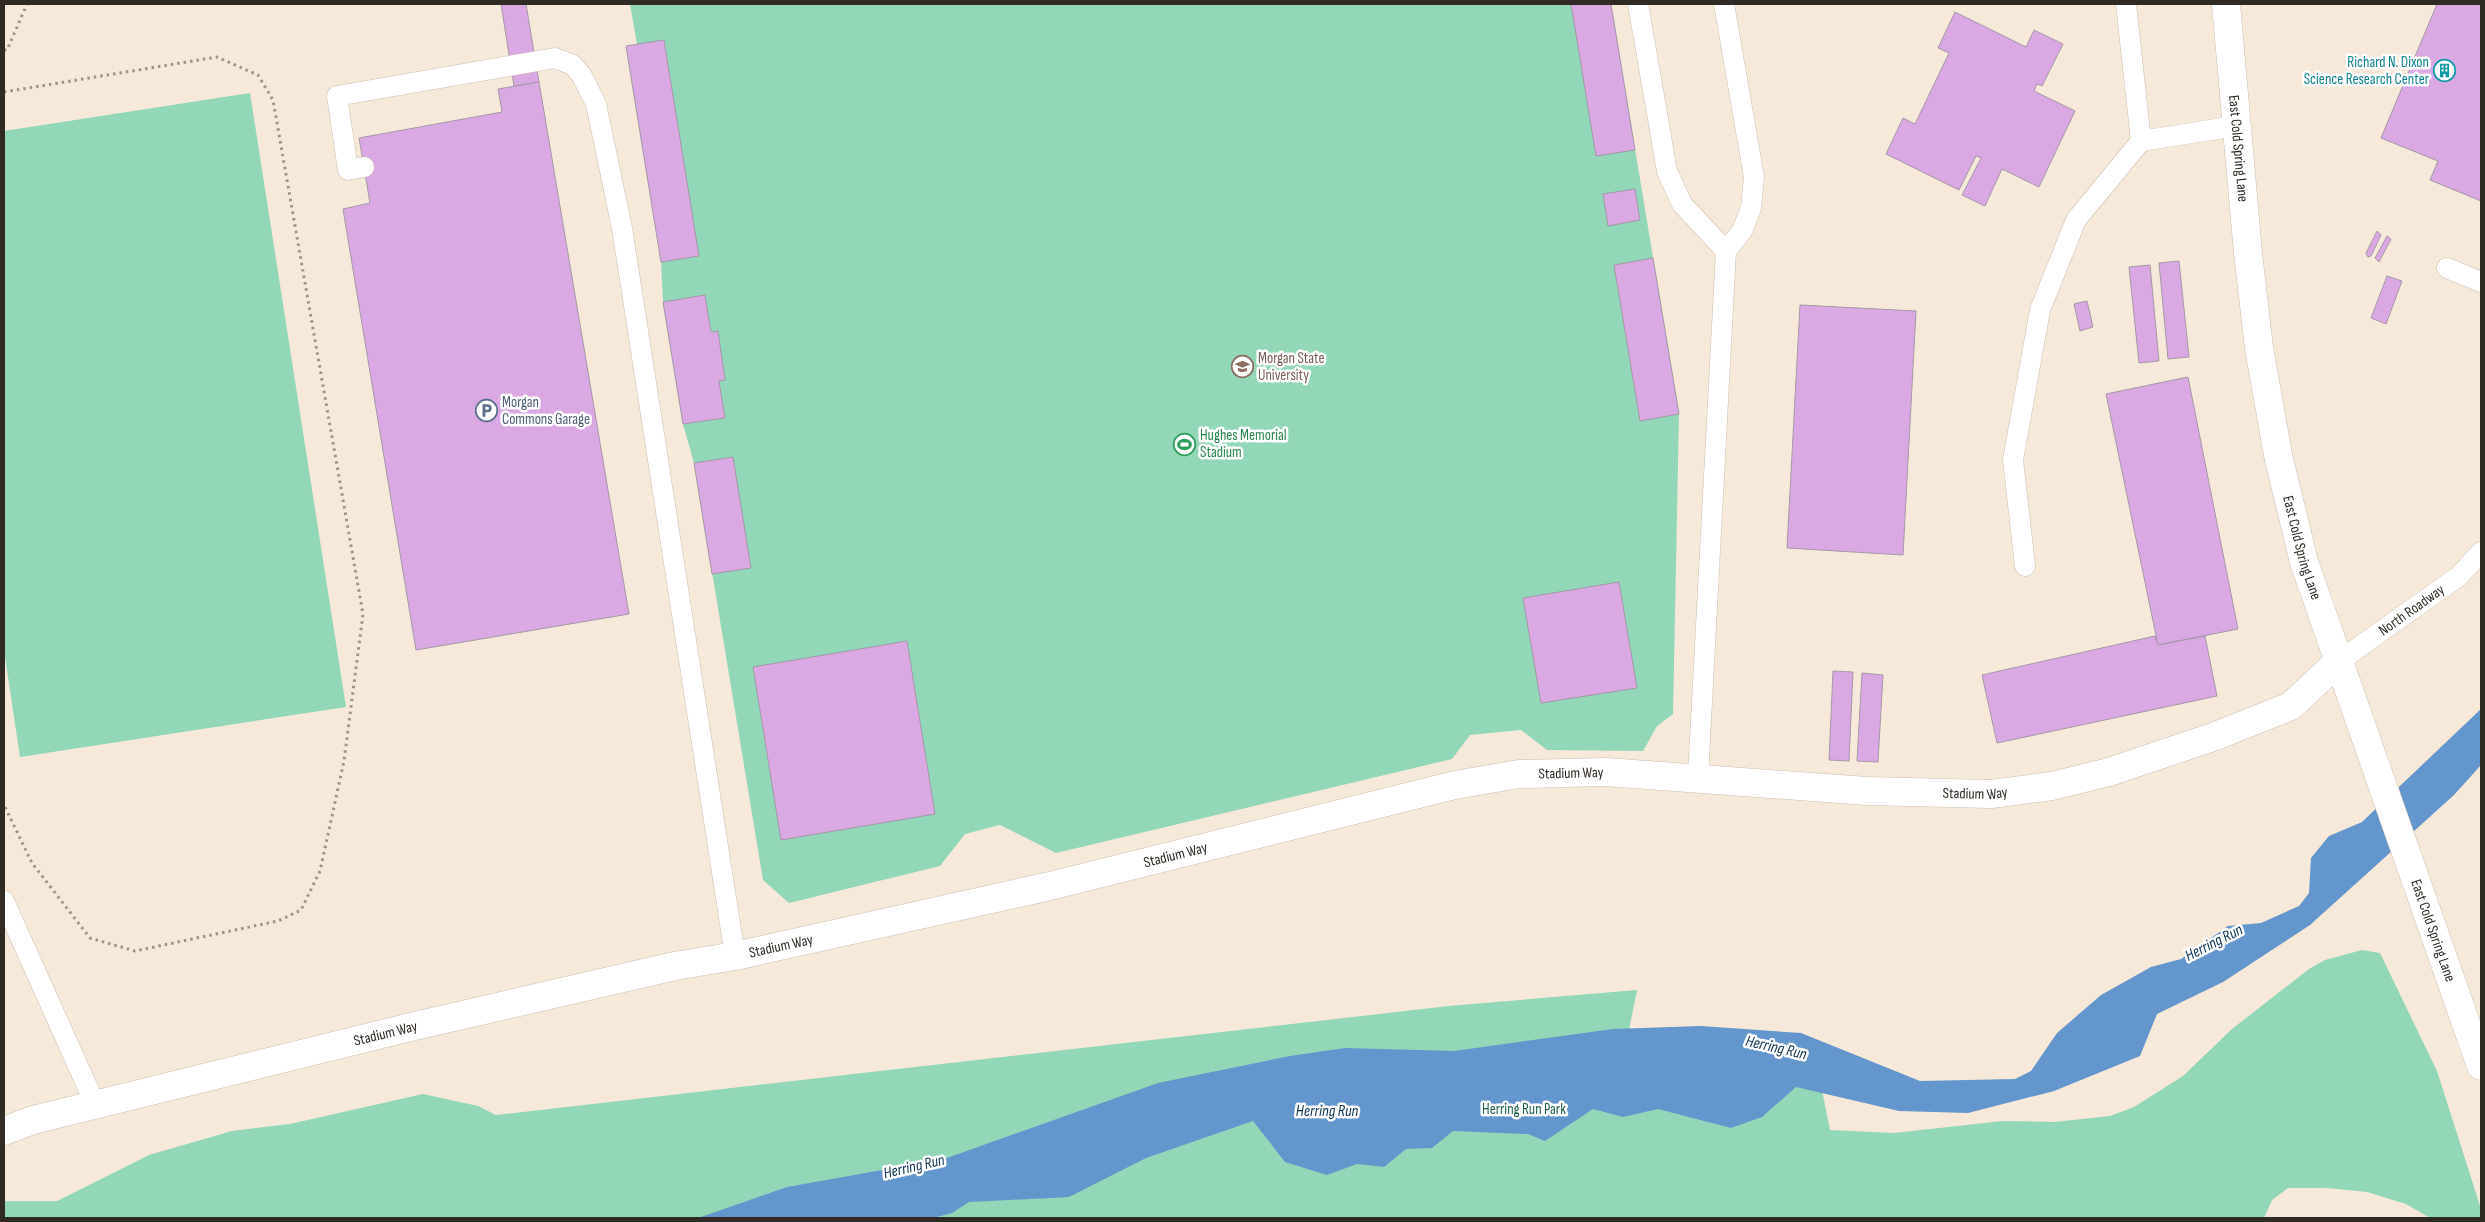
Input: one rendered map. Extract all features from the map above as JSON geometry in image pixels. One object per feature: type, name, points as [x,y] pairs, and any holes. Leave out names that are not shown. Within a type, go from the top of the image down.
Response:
[{"type":"street","name":"East Cold Spring Lane","points":[[2226,4],[2236,126],[2259,348],[2278,455],[2304,562],[2481,1066]]},
{"type":"street","name":"Stadium Way","points":[[4,1131],[33,1120],[419,1025],[675,966],[735,956],[1050,886],[1455,785],[1519,774],[1606,772],[1698,777],[1867,792],[1991,794],[2052,786],[2109,772],[2213,737],[2291,706],[2338,662]]},
{"type":"lane","points":[[1638,4],[1667,171],[1682,204],[1726,251]]},
{"type":"lane","points":[[1698,777],[1726,251],[1742,231],[1751,208],[1754,177],[1724,4]]},
{"type":"lane","points":[[2126,4],[2141,141]]},
{"type":"lane","points":[[364,167],[348,170],[337,96],[555,58],[572,65],[582,76],[596,104],[623,237],[735,956]]},
{"type":"lane","points":[[2026,566],[2013,460],[2040,310],[2076,220],[2141,141],[2236,126]]},
{"type":"lane","points":[[2447,268],[2481,282]]},
{"type":"lane","name":"North Roadway","points":[[2338,662],[2459,576],[2481,552]]},
{"type":"lane","points":[[4,900],[96,1106]]},
{"type":"path","points":[[4,50],[7,50],[27,4]]},
{"type":"path","points":[[4,92],[217,58],[258,75],[273,100],[362,614],[344,762],[320,871],[301,910],[278,921],[135,951],[90,938],[32,863],[4,805]]},
{"type":"green space","name":"Hughes Memorial Stadium","points":[[630,4],[1611,4],[1679,414],[1673,714],[1657,726],[1643,751],[1547,750],[1521,730],[1470,735],[1452,759],[1056,853],[1000,825],[965,834],[940,866],[789,903],[763,880],[694,463],[683,424],[663,302],[661,262],[626,46],[637,44]]},
{"type":"green space","points":[[250,93],[346,707],[20,757],[4,650],[4,131]]},
{"type":"green space","name":"Herring Run Park","points":[[2362,950],[2380,953],[2437,1071],[2481,1209],[2481,1218],[2430,1218],[2406,1204],[2367,1192],[2327,1188],[2288,1188],[2272,1200],[2264,1218],[4,1218],[4,1201],[57,1201],[149,1155],[232,1131],[290,1124],[423,1094],[478,1106],[496,1115],[1449,1006],[1637,990],[1624,1055],[1816,1060],[1830,1130],[1894,1133],[2003,1121],[2054,1122],[2110,1116],[2134,1107],[2183,1076],[2232,1029],[2309,969],[2325,960]]},
{"type":"water","name":"Herring Run","points":[[2481,709],[2481,765],[2454,795],[2310,925],[2223,982],[2157,1014],[2140,1056],[2054,1091],[1968,1113],[1899,1111],[1796,1087],[1762,1117],[1731,1128],[1658,1109],[1623,1117],[1593,1109],[1545,1141],[1528,1134],[1453,1131],[1432,1148],[1406,1149],[1384,1167],[1357,1164],[1327,1175],[1285,1162],[1253,1121],[1146,1158],[1069,1197],[969,1202],[952,1213],[933,1218],[698,1218],[787,1187],[944,1159],[1158,1083],[1290,1056],[1345,1048],[1454,1051],[1613,1029],[1701,1026],[1801,1033],[1920,1081],[2015,1079],[2031,1071],[2057,1033],[2101,995],[2151,967],[2181,959],[2228,926],[2261,923],[2299,906],[2309,893],[2311,858],[2329,836],[2362,822]]},
{"type":"building","points":[[501,4],[526,4],[539,82],[514,86]]},
{"type":"building","points":[[1571,4],[1611,4],[1635,150],[1596,156]]},
{"type":"building","name":"Richard N. Dixon Science Research Center","points":[[2437,4],[2481,4],[2481,201],[2430,180],[2438,161],[2381,138]]},
{"type":"building","points":[[1955,12],[2026,47],[2034,30],[2063,44],[2042,86],[2037,84],[2034,91],[2075,111],[2039,187],[2002,169],[1985,206],[1962,195],[1981,158],[1976,156],[1959,190],[1886,154],[1903,118],[1915,124],[1949,53],[1938,48]]},
{"type":"building","points":[[664,40],[699,256],[661,262],[626,46]]},
{"type":"building","name":"Morgan Commons Garage","points":[[539,82],[629,614],[416,650],[343,209],[370,203],[359,138],[502,112],[498,89]]},
{"type":"building","points":[[1635,189],[1640,220],[1608,226],[1603,194]]},
{"type":"building","points":[[2377,231],[2381,235],[2371,256],[2368,257],[2366,253]]},
{"type":"building","points":[[2387,236],[2391,239],[2379,262],[2375,258]]},
{"type":"building","points":[[1653,258],[1679,414],[1640,421],[1614,265]]},
{"type":"building","points":[[2179,261],[2189,357],[2168,359],[2159,263]]},
{"type":"building","points":[[2150,265],[2159,361],[2139,363],[2129,267]]},
{"type":"building","points":[[2387,276],[2402,281],[2386,324],[2371,318]]},
{"type":"building","points":[[705,295],[711,332],[718,331],[725,380],[719,381],[725,418],[683,424],[663,302]]},
{"type":"building","points":[[2087,301],[2093,327],[2080,331],[2074,304]]},
{"type":"building","points":[[1800,305],[1916,311],[1903,555],[1787,548]]},
{"type":"building","points":[[2188,377],[2238,629],[2158,645],[2106,394]]},
{"type":"building","points":[[733,457],[751,568],[712,574],[694,463]]},
{"type":"building","points":[[1619,582],[1637,688],[1541,703],[1523,598]]},
{"type":"building","points":[[2155,636],[2158,645],[2205,636],[2217,696],[1997,743],[1982,675]]},
{"type":"building","points":[[907,641],[935,814],[781,840],[753,667]]},
{"type":"building","points":[[1833,671],[1853,672],[1849,761],[1829,760]]},
{"type":"building","points":[[1862,673],[1883,675],[1878,762],[1857,761]]},
{"type":"place","name":"Richard N. Dixon Science Research Center","points":[[2445,71]]},
{"type":"place","name":"Morgan State University","points":[[1242,367]]},
{"type":"place","name":"Morgan Commons Garage","points":[[486,411]]},
{"type":"place","name":"Hughes Memorial Stadium","points":[[1184,444]]}]
